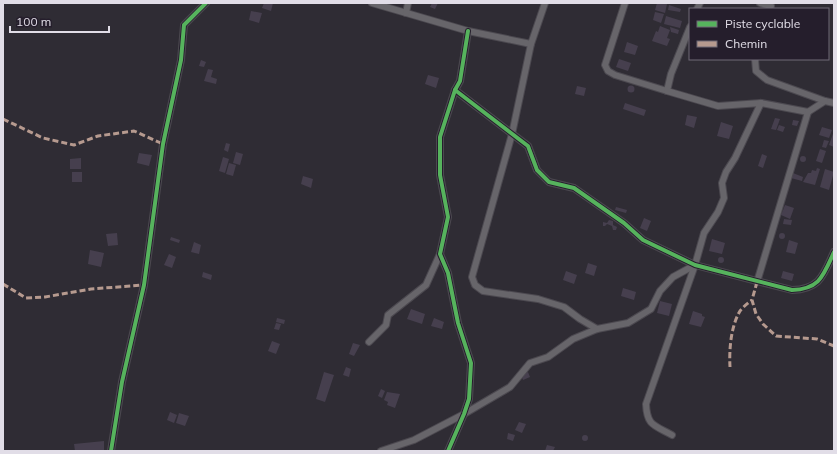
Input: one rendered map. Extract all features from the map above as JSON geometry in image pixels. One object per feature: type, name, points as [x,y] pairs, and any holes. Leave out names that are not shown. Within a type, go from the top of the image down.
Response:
[{"type":"street","points":[[111,451],[122,382],[144,285],[163,144],[180,60],[184,25],[206,3]]},
{"type":"street","points":[[372,3],[468,31],[531,44]]},
{"type":"street","points":[[406,13],[408,3]]},
{"type":"street","points":[[545,3],[531,44],[512,134],[472,277],[474,285],[483,291],[538,299],[564,306],[580,319],[597,329]]},
{"type":"street","points":[[625,3],[605,65],[608,71],[616,75],[718,106],[761,103],[808,112]]},
{"type":"street","points":[[760,3],[771,6]]},
{"type":"street","points":[[667,91],[670,74],[689,28]]},
{"type":"street","points":[[369,342],[386,325],[388,315],[426,285],[440,254],[448,217],[440,174],[440,137],[455,90],[460,81],[468,31]]},
{"type":"street","points":[[755,60],[756,71],[767,80],[834,103]]},
{"type":"street","points":[[455,90],[528,146],[537,170],[549,182],[574,188],[624,223],[642,240],[695,266],[792,290],[806,290],[817,284],[823,276],[834,252]]},
{"type":"street","points":[[757,282],[808,112],[825,101]]},
{"type":"street","points":[[672,435],[652,424],[647,418],[646,404],[695,266],[704,233],[718,212],[724,198],[722,183],[726,172],[735,158],[761,103]]},
{"type":"street","points":[[440,254],[448,273],[458,323],[471,363],[469,399],[448,451]]},
{"type":"street","points":[[381,451],[414,440],[464,414],[510,387],[530,363],[548,357],[573,339],[597,329],[628,323],[652,309],[660,291],[673,277],[695,266]]},
{"type":"building","points":[[264,3],[273,3],[271,11],[262,8]]},
{"type":"building","points":[[432,3],[438,3],[435,9],[430,7]]},
{"type":"building","points":[[657,3],[667,4],[665,13],[655,10]]},
{"type":"building","points":[[669,5],[681,9],[680,12],[668,10]]},
{"type":"building","points":[[251,11],[262,13],[259,23],[249,20]]},
{"type":"building","points":[[655,12],[664,14],[661,23],[653,20]]},
{"type":"building","points":[[666,16],[682,21],[680,28],[664,24]]},
{"type":"building","points":[[660,26],[670,30],[667,38],[670,39],[667,46],[652,41]]},
{"type":"building","points":[[670,27],[679,30],[678,34],[671,32]]},
{"type":"building","points":[[627,42],[638,46],[635,55],[624,52]]},
{"type":"building","points":[[619,59],[631,63],[628,71],[616,67]]},
{"type":"building","points":[[201,60],[206,62],[204,67],[199,66]]},
{"type":"building","points":[[208,69],[213,70],[211,77],[217,79],[216,84],[204,81]]},
{"type":"building","points":[[428,75],[439,78],[436,88],[425,84]]},
{"type":"building","points":[[577,86],[586,88],[584,96],[575,94]]},
{"type":"building","points":[[631,86],[634,89],[631,92],[628,89]]},
{"type":"building","points":[[625,103],[646,110],[644,116],[623,109]]},
{"type":"building","points":[[687,115],[697,117],[694,128],[685,125]]},
{"type":"building","points":[[775,118],[780,119],[776,130],[771,129]]},
{"type":"building","points":[[793,120],[799,121],[797,126],[792,125]]},
{"type":"building","points":[[721,122],[733,126],[729,139],[717,136]]},
{"type":"building","points":[[779,125],[785,127],[783,132],[777,130]]},
{"type":"building","points":[[822,127],[832,130],[829,138],[819,135]]},
{"type":"building","points":[[834,131],[834,147],[829,145]]},
{"type":"building","points":[[824,140],[829,141],[826,148],[822,147]]},
{"type":"building","points":[[226,143],[230,144],[228,152],[224,150]]},
{"type":"building","points":[[820,149],[826,151],[822,163],[816,161]]},
{"type":"building","points":[[236,152],[243,154],[240,165],[233,163]]},
{"type":"building","points":[[139,153],[152,155],[149,166],[137,163]]},
{"type":"building","points":[[762,154],[767,156],[763,168],[758,166]]},
{"type":"building","points":[[803,156],[806,159],[803,162],[800,159]]},
{"type":"building","points":[[223,157],[229,159],[225,173],[219,171]]},
{"type":"building","points":[[81,158],[81,169],[70,169],[70,159]]},
{"type":"building","points":[[229,163],[236,165],[233,176],[226,174]]},
{"type":"building","points":[[817,168],[820,169],[815,185],[803,182],[808,173],[811,173],[812,170],[816,171]]},
{"type":"building","points":[[825,169],[834,172],[829,190],[820,187]]},
{"type":"building","points":[[72,172],[82,172],[82,182],[72,182]]},
{"type":"building","points":[[793,173],[803,177],[802,181],[791,178]]},
{"type":"building","points":[[303,176],[313,179],[311,188],[301,184]]},
{"type":"building","points":[[785,205],[794,208],[790,219],[781,215]]},
{"type":"building","points":[[616,207],[627,210],[626,213],[615,210]]},
{"type":"building","points":[[644,218],[651,221],[647,231],[640,228]]},
{"type":"building","points":[[784,219],[792,220],[791,225],[783,224]]},
{"type":"building","points":[[609,220],[613,221],[613,225],[617,227],[616,230],[613,230],[612,226],[607,224],[603,226],[603,222],[607,223]]},
{"type":"building","points":[[117,233],[118,245],[108,246],[106,234]]},
{"type":"building","points":[[782,233],[785,236],[782,239],[779,236]]},
{"type":"building","points":[[171,237],[180,240],[179,243],[170,240]]},
{"type":"building","points":[[712,239],[725,243],[722,254],[709,251]]},
{"type":"building","points":[[789,240],[798,243],[795,254],[786,252]]},
{"type":"building","points":[[194,242],[201,245],[199,254],[191,252]]},
{"type":"building","points":[[90,250],[104,253],[101,267],[88,264]]},
{"type":"building","points":[[169,254],[176,257],[172,268],[164,265]]},
{"type":"building","points":[[721,257],[724,260],[721,263],[718,260]]},
{"type":"building","points":[[588,263],[597,266],[594,276],[585,273]]},
{"type":"building","points":[[566,271],[577,275],[574,284],[563,280]]},
{"type":"building","points":[[783,271],[794,274],[792,281],[781,278]]},
{"type":"building","points":[[203,272],[212,275],[211,280],[202,277]]},
{"type":"building","points":[[623,288],[636,292],[634,300],[621,296]]},
{"type":"building","points":[[660,301],[672,304],[669,316],[657,313]]},
{"type":"building","points":[[411,309],[425,314],[422,324],[407,319]]},
{"type":"building","points":[[693,311],[702,314],[702,316],[705,317],[701,327],[689,324]]},
{"type":"building","points":[[277,318],[285,320],[284,324],[276,322]]},
{"type":"building","points":[[434,318],[444,322],[442,329],[431,326]]},
{"type":"building","points":[[276,323],[281,324],[279,330],[274,329]]},
{"type":"building","points":[[272,341],[280,344],[276,354],[268,351]]},
{"type":"building","points":[[353,343],[360,345],[354,356],[349,354]]},
{"type":"building","points":[[346,367],[351,369],[349,377],[343,375]]},
{"type":"building","points":[[324,372],[334,375],[325,402],[316,399]]},
{"type":"building","points":[[528,372],[530,377],[523,380],[521,375]]},
{"type":"building","points":[[381,389],[385,391],[382,398],[378,396]]},
{"type":"building","points":[[387,392],[400,394],[395,408],[387,405],[388,402],[384,400]]},
{"type":"building","points":[[170,412],[177,415],[174,423],[167,420]]},
{"type":"building","points":[[179,413],[189,416],[185,426],[176,423]]},
{"type":"building","points":[[519,422],[526,424],[522,433],[515,430]]},
{"type":"building","points":[[508,433],[515,435],[513,441],[507,439]]},
{"type":"building","points":[[585,435],[588,438],[585,441],[582,438]]},
{"type":"building","points":[[104,441],[104,451],[75,451],[74,444]]},
{"type":"building","points":[[547,445],[555,447],[553,451],[545,451]]},
{"type":"marked path","points":[[3,119],[43,138],[74,145],[98,136],[134,131],[163,144]]},
{"type":"marked path","points":[[757,282],[752,300],[756,314],[763,324],[776,336],[817,339],[834,346]]},
{"type":"marked path","points":[[3,284],[26,298],[45,297],[91,289],[144,285]]},
{"type":"marked path","points":[[730,367],[730,345],[734,324],[740,311],[752,300]]},
{"type":"cycle path","points":[[111,451],[122,382],[144,285],[163,144],[181,60],[184,25],[206,3]]},
{"type":"cycle path","points":[[448,451],[469,399],[471,363],[458,323],[448,273],[440,254],[448,217],[440,175],[440,137],[455,90],[460,81],[468,31]]},
{"type":"cycle path","points":[[455,90],[528,146],[537,170],[549,182],[574,188],[624,223],[643,240],[695,265],[792,290],[809,287],[815,284],[827,268],[834,252]]}]
